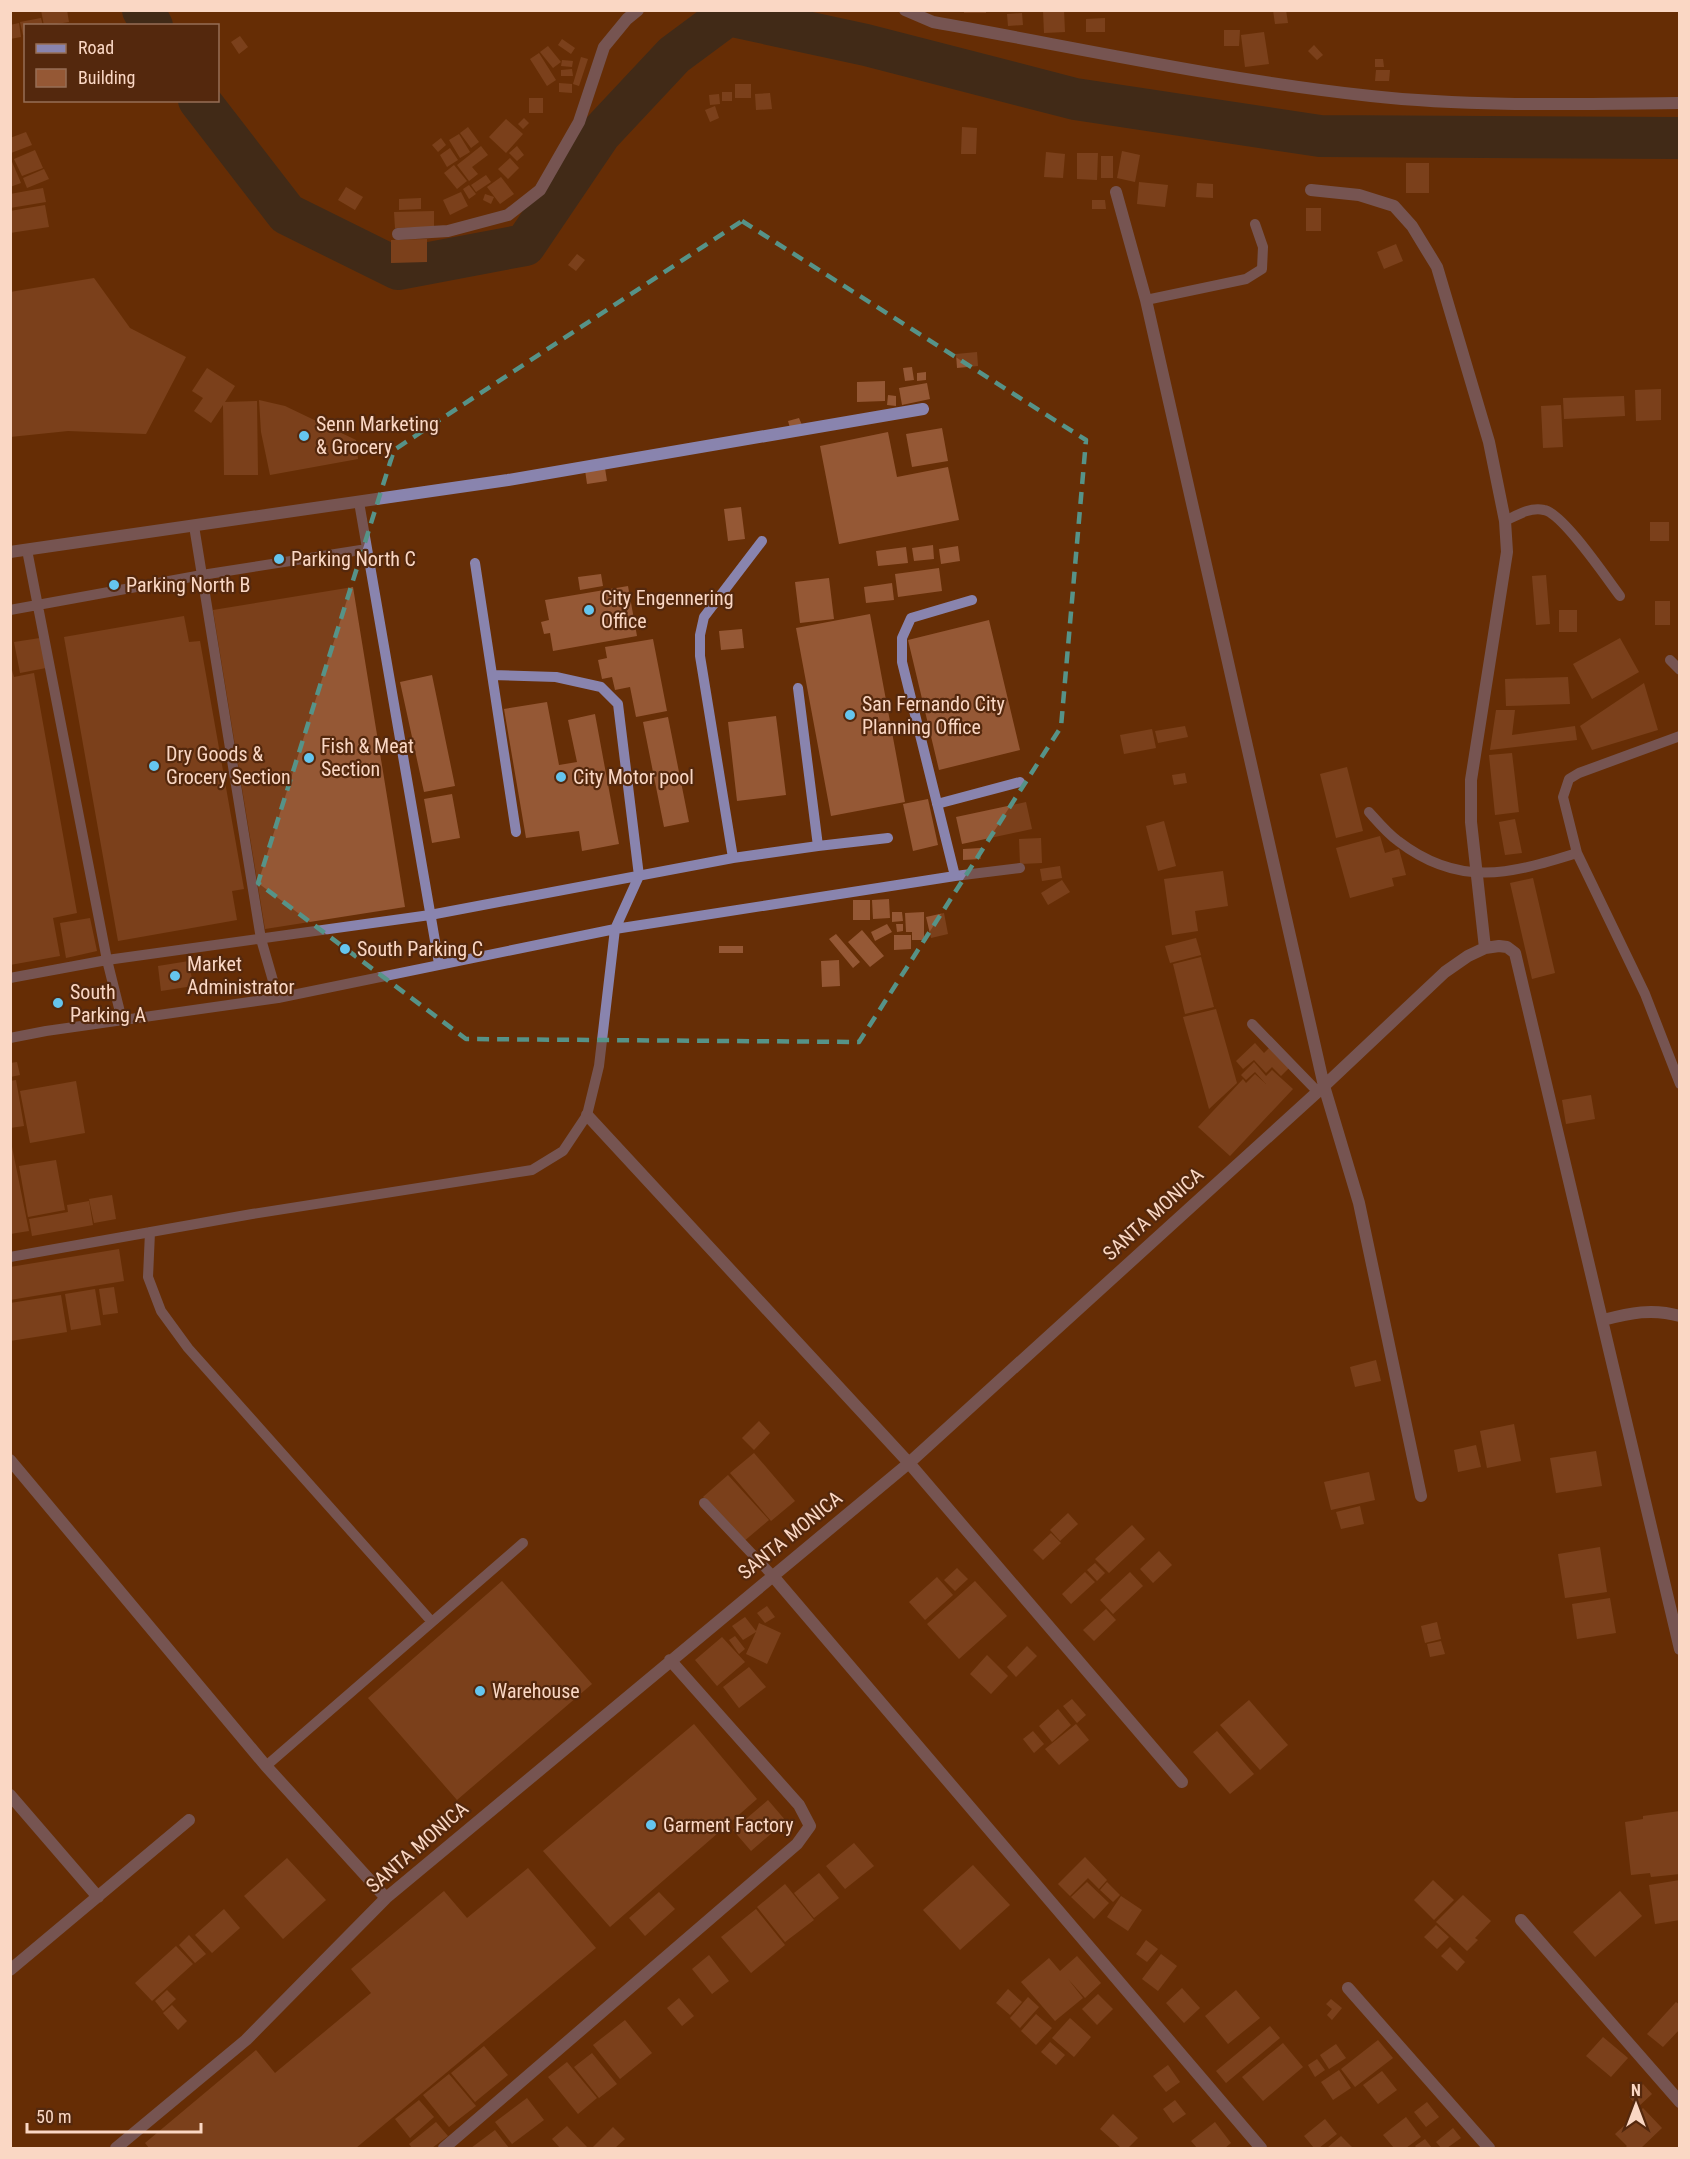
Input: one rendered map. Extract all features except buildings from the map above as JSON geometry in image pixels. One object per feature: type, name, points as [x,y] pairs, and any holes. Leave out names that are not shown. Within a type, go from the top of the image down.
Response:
[{"type":"street","points":[[398,234],[448,231],[508,216],[540,190],[579,122],[604,47],[627,19],[638,10]]},
{"type":"street","points":[[905,10],[933,22],[1222,76],[1372,96],[1495,104],[1679,103]]},
{"type":"street","points":[[1311,190],[1359,195],[1394,206],[1423,241],[1437,267],[1489,442],[1505,521],[1507,552],[1471,780],[1471,822],[1485,948],[1507,947],[1515,953],[1680,1649]]},
{"type":"street","points":[[1116,192],[1146,300],[1320,1089],[1359,1203],[1421,1496]]},
{"type":"street","points":[[10,552],[531,476],[923,410]]},
{"type":"street","name":"SANTA MONICA","points":[[116,2148],[246,2040],[386,1898],[909,1463],[1320,1089],[1445,972],[1468,956],[1485,948]]},
{"type":"street","points":[[587,1115],[909,1463],[1182,1782]]},
{"type":"street","points":[[1603,1320],[1636,1311],[1667,1312],[1680,1316]]},
{"type":"street","points":[[10,1460],[266,1766],[386,1898]]},
{"type":"street","points":[[772,1575],[1262,2148]]},
{"type":"street","points":[[444,2148],[797,1844],[810,1826],[799,1805],[670,1660]]},
{"type":"street","points":[[10,1795],[98,1897]]},
{"type":"street","points":[[10,1970],[189,1820]]},
{"type":"street","points":[[1521,1920],[1680,2102]]},
{"type":"street","points":[[1348,1988],[1489,2148]]},
{"type":"lane","points":[[1146,300],[1246,279],[1262,269],[1263,248],[1256,224]]},
{"type":"lane","points":[[359,502],[439,964]]},
{"type":"lane","points":[[1505,521],[1529,510],[1546,510],[1560,519],[1620,596]]},
{"type":"lane","points":[[194,526],[261,939],[278,998]]},
{"type":"lane","points":[[733,858],[700,656],[700,635],[704,617],[762,541]]},
{"type":"lane","points":[[10,610],[202,575],[367,549]]},
{"type":"lane","points":[[27,550],[107,960],[122,1020]]},
{"type":"lane","points":[[475,562],[516,832]]},
{"type":"lane","points":[[955,876],[902,662],[902,638],[911,618],[972,600]]},
{"type":"lane","points":[[1670,660],[1680,670]]},
{"type":"lane","points":[[10,1257],[252,1214],[532,1170],[563,1151],[587,1115],[599,1066],[615,929],[639,876],[618,705],[601,687],[556,678],[492,675]]},
{"type":"lane","points":[[798,688],[818,846]]},
{"type":"lane","points":[[1680,736],[1596,765],[1569,779],[1563,797],[1577,853],[1676,1063],[1680,1084]]},
{"type":"lane","points":[[937,804],[1020,782]]},
{"type":"lane","points":[[1369,812],[1396,840],[1418,855],[1478,874],[1531,868],[1577,853]]},
{"type":"lane","points":[[10,978],[107,960],[430,915],[733,858],[888,838]]},
{"type":"lane","points":[[10,1038],[278,998],[615,929],[1020,868]]},
{"type":"lane","points":[[1252,1024],[1320,1089]]},
{"type":"lane","points":[[150,1232],[148,1277],[161,1311],[188,1348],[432,1622]]},
{"type":"lane","points":[[704,1503],[772,1575]]},
{"type":"lane","points":[[266,1766],[523,1543]]},
{"type":"highlighted area","points":[[742,221],[1086,440],[1061,727],[859,1042],[466,1039],[258,883],[394,450]]},
{"type":"waterway","points":[[143,10],[151,24]]},
{"type":"waterway","points":[[201,102],[287,214],[398,269],[525,245],[600,134],[674,55],[728,15],[866,45],[1075,99],[1320,136],[1680,138]]},
{"type":"place","name":"Senn Marketing & Grocery","points":[[304,436]]},
{"type":"place","name":"Parking North C","points":[[279,559]]},
{"type":"place","name":"Parking North B","points":[[114,585]]},
{"type":"place","name":"City Engennering Office","points":[[589,610]]},
{"type":"place","name":"San Fernando City Planning Office","points":[[850,715]]},
{"type":"place","name":"Fish & Meat Section","points":[[309,758]]},
{"type":"place","name":"Dry Goods & Grocery Section","points":[[154,766]]},
{"type":"place","name":"City Motor pool","points":[[561,777]]},
{"type":"place","name":"South Parking C","points":[[345,949]]},
{"type":"place","name":"Market Administrator","points":[[175,976]]},
{"type":"place","name":"South Parking A","points":[[58,1003]]},
{"type":"place","name":"Warehouse","points":[[480,1691]]},
{"type":"place","name":"Garment Factory","points":[[651,1825]]}]
